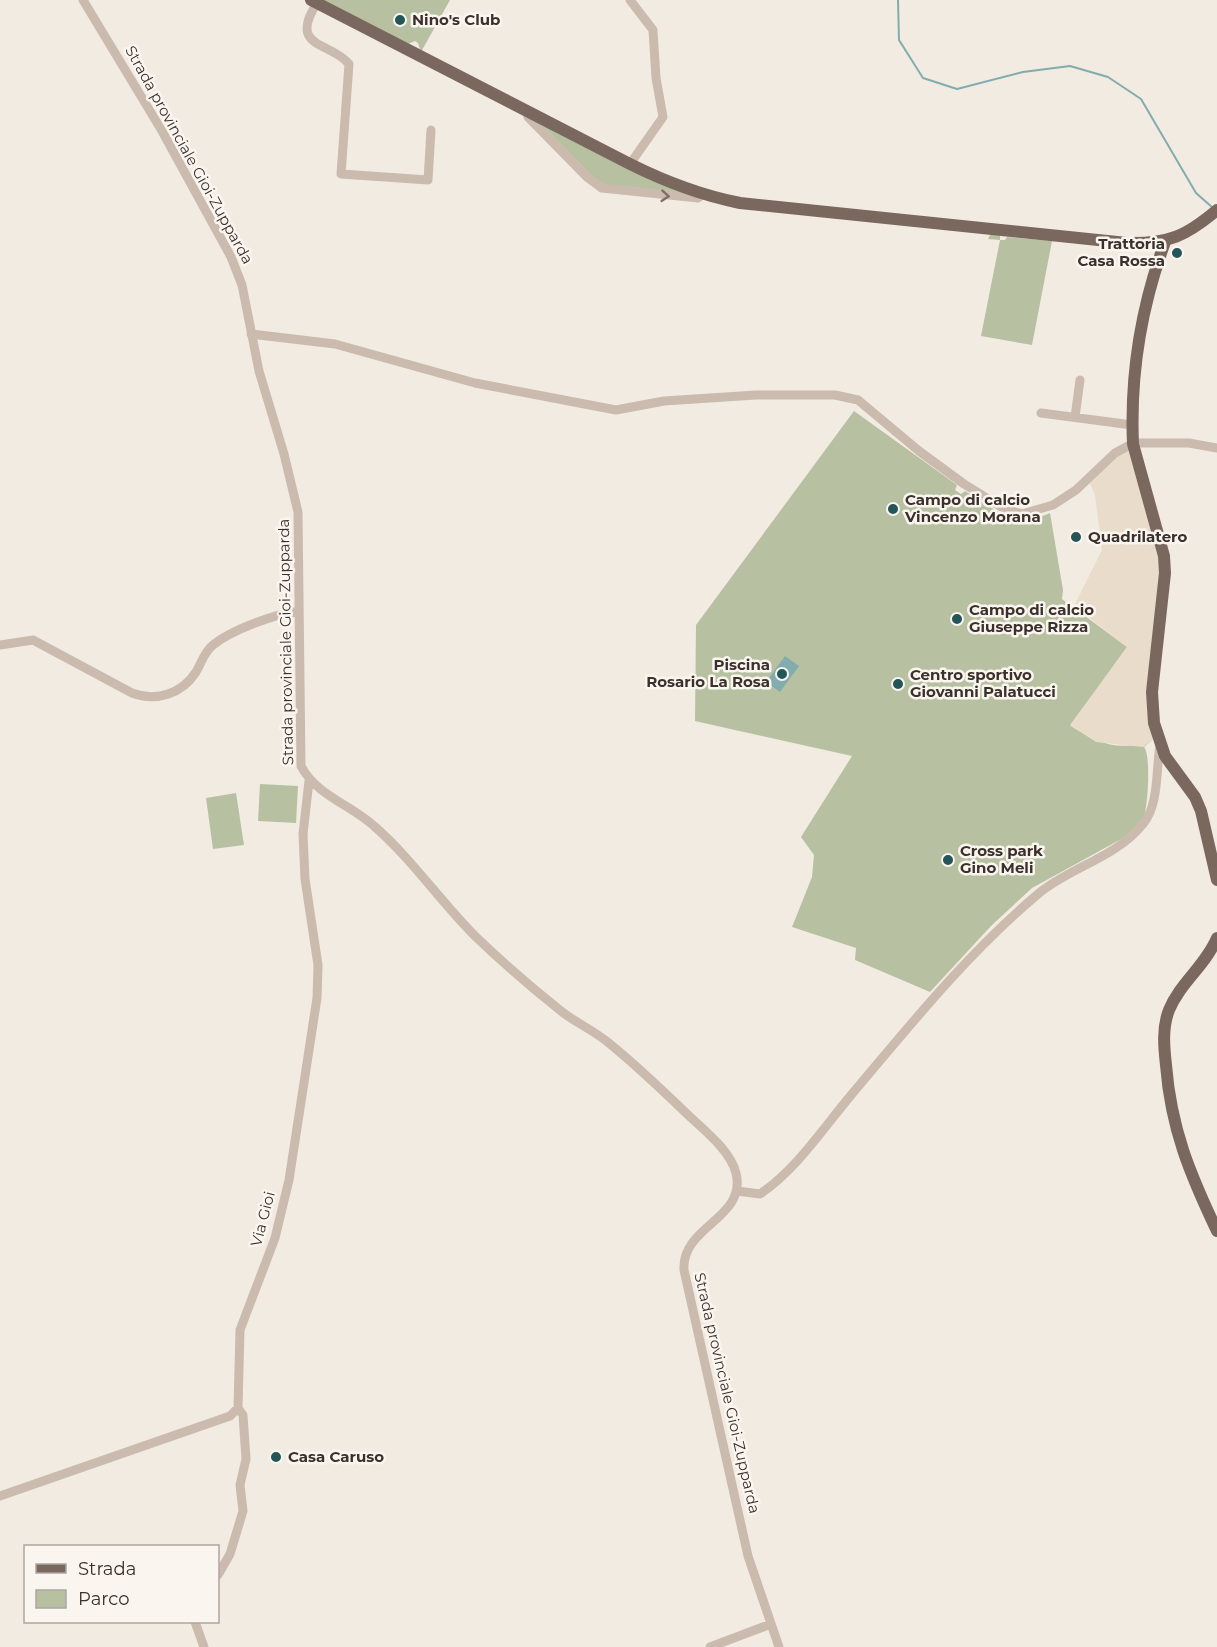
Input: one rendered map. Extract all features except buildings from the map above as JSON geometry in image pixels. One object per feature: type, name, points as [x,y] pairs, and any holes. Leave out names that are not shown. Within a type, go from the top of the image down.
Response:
[{"type":"main road","points":[[314,2],[666,182],[702,195],[740,203],[1127,243],[1166,242],[1197,226],[1217,210]]},
{"type":"main road","points":[[1166,242],[1143,312],[1136,357],[1132,425],[1133,444],[1164,556],[1166,573],[1152,692],[1153,716],[1160,746],[1195,797],[1201,811],[1217,880]]},
{"type":"main road","points":[[1217,938],[1203,964],[1178,992],[1168,1012],[1164,1030],[1169,1103],[1173,1122],[1190,1170],[1217,1231]]},
{"type":"street","name":"Strada provinciale Gioi-Zupparda","points":[[83,0],[162,131],[238,270],[251,334],[298,512],[302,766],[309,782],[372,824],[403,854],[476,936],[562,1012],[608,1042],[670,1098],[727,1156],[736,1174],[737,1191],[725,1213],[690,1244],[683,1259],[748,1556],[779,1647]]},
{"type":"street","points":[[630,0],[647,19],[653,30],[656,78],[663,117],[630,164]]},
{"type":"street","points":[[314,2],[307,28],[312,41],[320,48],[343,56],[349,64],[341,174],[428,180],[431,130]]},
{"type":"street","points":[[526,111],[528,117],[586,177],[602,188],[698,198],[702,195]]},
{"type":"street","points":[[251,334],[335,344],[475,384],[616,410],[664,401],[756,395],[835,395],[858,399],[919,451],[964,484],[1003,508],[1022,514],[1053,505],[1076,490],[1115,453],[1133,444],[1189,443],[1217,448]]},
{"type":"street","points":[[1075,417],[1080,380]]},
{"type":"street","points":[[1041,413],[1132,425]]},
{"type":"street","points":[[0,645],[33,640],[132,693],[143,697],[157,697],[178,690],[189,682],[205,652],[213,644],[234,633],[299,611]]},
{"type":"street","points":[[737,1191],[760,1194],[795,1162],[927,1005],[1002,926],[1050,885],[1122,845],[1136,832],[1148,818],[1153,801],[1160,746]]},
{"type":"street","name":"Via Gioi","points":[[219,1573],[230,1554],[243,1511],[240,1485],[246,1459],[243,1415],[238,1408],[240,1330],[272,1249],[282,1209],[317,998],[318,965],[305,879],[303,834],[309,782]]},
{"type":"street","points":[[0,1496],[230,1416],[238,1408]]},
{"type":"street","points":[[195,1623],[204,1647]]},
{"type":"street","points":[[710,1647],[771,1624]]},
{"type":"green space","name":"Nino's Club","points":[[321,0],[450,0],[421,52],[415,41],[408,44]]},
{"type":"green space","points":[[539,122],[690,195],[610,186],[598,182]]},
{"type":"green space","points":[[991,233],[1000,234],[1000,240],[988,239]]},
{"type":"green space","points":[[1007,237],[1052,241],[1032,345],[981,336],[1000,240],[1005,240]]},
{"type":"green space","name":"Centro sportivo Giovanni Palatucci","points":[[854,411],[957,485],[955,490],[961,494],[965,491],[1014,522],[1028,522],[1050,513],[1063,590],[1062,599],[1127,647],[1071,726],[1091,738],[1120,746],[1153,739],[1144,747],[1148,760],[1148,791],[1144,816],[1138,825],[1125,837],[1032,888],[991,926],[930,992],[855,960],[856,948],[792,927],[812,877],[814,855],[801,837],[852,756],[695,721],[696,625]]},
{"type":"green space","points":[[260,784],[298,786],[296,823],[258,821]]},
{"type":"green space","points":[[236,793],[244,845],[213,849],[206,798]]},
{"type":"shaded area","points":[[1133,444],[1164,556],[1157,638],[1157,736],[1143,747],[1096,742],[1070,725],[1127,647],[1074,606],[1102,550],[1095,495],[1088,479]]},
{"type":"water","name":"Piscina Rosario La Rosa","points":[[785,656],[799,666],[780,692],[766,682]]},
{"type":"waterway","points":[[898,0],[899,40],[923,78],[957,89],[1023,72],[1070,66],[1108,77],[1141,99],[1196,193],[1213,208]]},
{"type":"place","name":"Nino's Club","points":[[400,20]]},
{"type":"place","name":"Trattoria Casa Rossa","points":[[1177,253]]},
{"type":"place","name":"Campo di calcio Vincenzo Morana","points":[[893,509]]},
{"type":"place","name":"Quadrilatero","points":[[1076,537]]},
{"type":"place","name":"Campo di calcio Giuseppe Rizza","points":[[957,619]]},
{"type":"place","name":"Piscina Rosario La Rosa","points":[[782,674]]},
{"type":"place","name":"Centro sportivo Giovanni Palatucci","points":[[898,684]]},
{"type":"place","name":"Cross park Gino Meli","points":[[948,860]]},
{"type":"place","name":"Casa Caruso","points":[[276,1457]]}]
